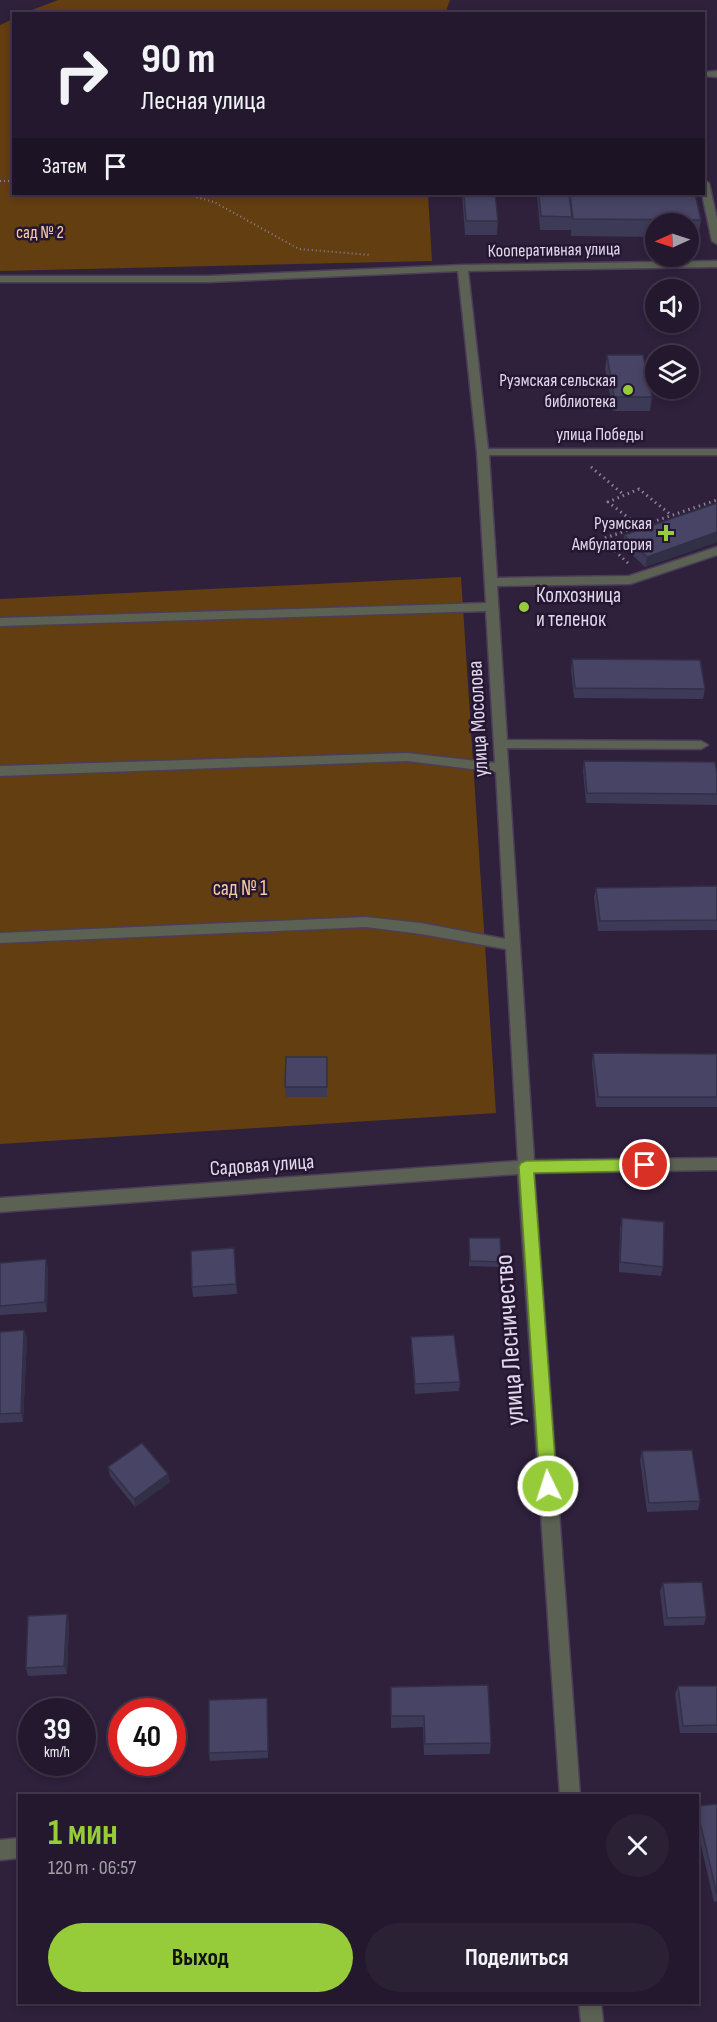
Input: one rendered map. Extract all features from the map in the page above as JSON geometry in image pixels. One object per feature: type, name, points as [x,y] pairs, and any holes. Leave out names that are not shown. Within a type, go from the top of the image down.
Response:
[{"type":"street","points":[[705,187],[717,241]]},
{"type":"street","name":"Кооперативная улица","points":[[0,279],[209,279],[463,268],[717,264]]},
{"type":"street","name":"улица Мосолова","points":[[463,268],[483,452],[526,1167]]},
{"type":"street","name":"улица Победы","points":[[483,452],[717,452]]},
{"type":"street","points":[[490,582],[630,580],[717,551]]},
{"type":"street","points":[[0,622],[492,607]]},
{"type":"street","points":[[500,744],[701,745]]},
{"type":"street","points":[[0,771],[407,756],[502,768]]},
{"type":"street","points":[[0,938],[366,922],[391,923],[464,939],[512,945]]},
{"type":"street","name":"Садовая улица","points":[[0,1204],[526,1167],[717,1164]]},
{"type":"street","name":"улица Лесничество","points":[[526,1167],[570,1794]]},
{"type":"street","points":[[0,1850],[18,1848]]},
{"type":"street","points":[[590,2004],[592,2022]]},
{"type":"path","points":[[188,195],[213,202],[299,249],[376,255]]},
{"type":"path","points":[[588,464],[624,495]]},
{"type":"path","points":[[639,526],[608,502],[639,489],[671,515]]},
{"type":"path","points":[[642,576],[602,539],[717,500]]},
{"type":"green space","points":[[58,0],[450,0],[446,12],[27,12]]},
{"type":"green space","name":"сад № 2","points":[[12,19],[12,195],[428,195],[432,261],[0,271],[0,25]]},
{"type":"green space","name":"сад № 1","points":[[461,577],[496,1113],[0,1144],[0,599]]},
{"type":"building","points":[[464,195],[495,195],[498,221],[466,221]]},
{"type":"building","points":[[539,195],[569,195],[572,217],[541,216]]},
{"type":"building","points":[[570,195],[695,195],[701,220],[699,220],[699,213],[645,213],[645,220],[573,219]]},
{"type":"building","points":[[607,355],[643,355],[645,397],[614,397]]},
{"type":"building","points":[[717,503],[717,532],[647,557],[624,535]]},
{"type":"building","points":[[572,659],[700,660],[705,689],[575,688]]},
{"type":"building","points":[[584,761],[715,762],[717,794],[587,793]]},
{"type":"building","points":[[717,886],[717,920],[600,921],[596,888]]},
{"type":"building","points":[[593,1053],[717,1054],[717,1097],[598,1097]]},
{"type":"building","points":[[286,1057],[327,1057],[327,1087],[285,1087]]},
{"type":"building","points":[[622,1218],[664,1222],[663,1267],[620,1262]]},
{"type":"building","points":[[469,1238],[500,1238],[501,1262],[470,1261]]},
{"type":"building","points":[[234,1248],[236,1284],[192,1287],[191,1251]]},
{"type":"building","points":[[46,1259],[45,1302],[0,1306],[0,1263]]},
{"type":"building","points":[[24,1330],[21,1413],[0,1414],[0,1332]]},
{"type":"building","points":[[454,1335],[460,1382],[415,1384],[411,1337]]},
{"type":"building","points":[[142,1443],[168,1474],[134,1499],[108,1467]]},
{"type":"building","points":[[692,1450],[700,1501],[649,1503],[642,1451]]},
{"type":"building","points":[[702,1582],[706,1617],[667,1618],[663,1583]]},
{"type":"building","points":[[67,1614],[64,1666],[26,1668],[28,1616]]},
{"type":"building","points":[[488,1685],[491,1743],[425,1744],[424,1716],[391,1716],[391,1687]]},
{"type":"building","points":[[678,1686],[717,1686],[717,1725],[683,1726]]},
{"type":"building","points":[[267,1698],[268,1751],[209,1753],[209,1700]]},
{"type":"building","points":[[717,1804],[717,1895],[699,1817],[699,1806]]},
{"type":"place","name":"Руэмская сельская библиотека","points":[[628,390]]},
{"type":"place","name":"Руэмская Амбулатория","points":[[666,533]]},
{"type":"place","name":"Колхозница и теленок","points":[[524,607]]},
{"type":"route","points":[[548,1486],[526,1167],[645,1165]]}]
